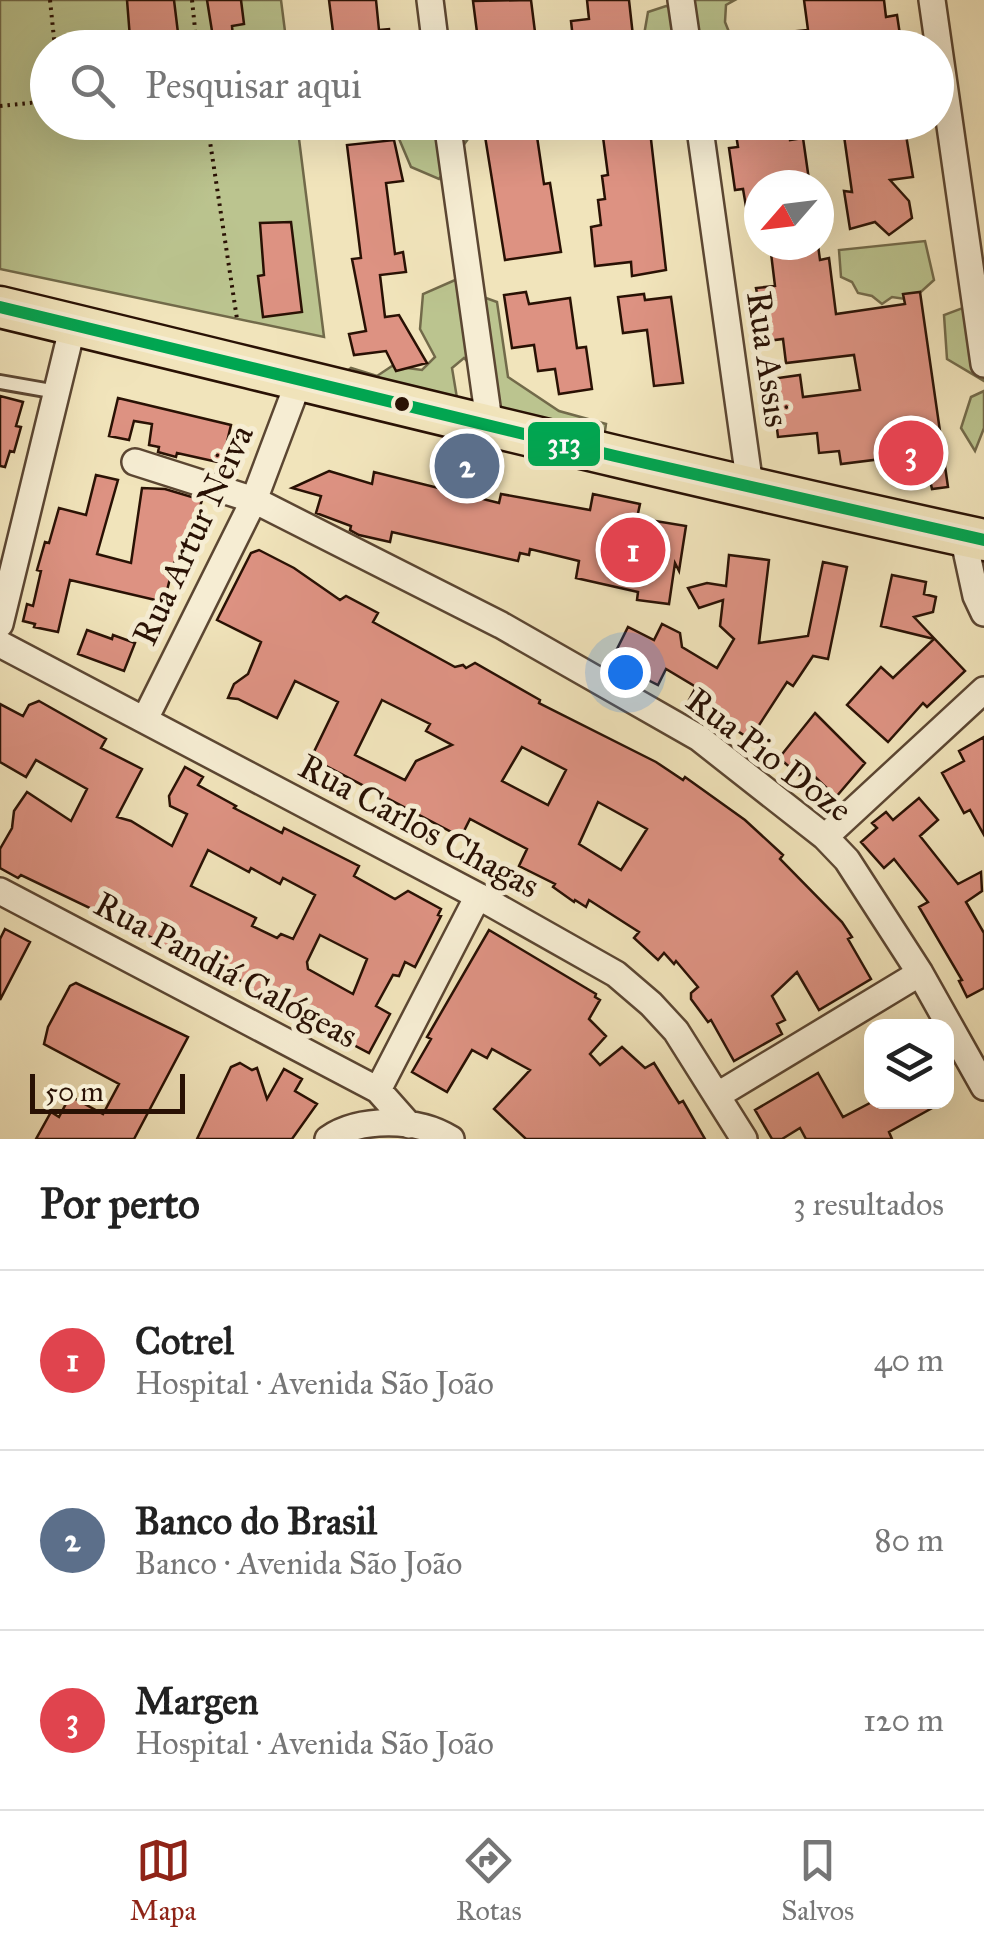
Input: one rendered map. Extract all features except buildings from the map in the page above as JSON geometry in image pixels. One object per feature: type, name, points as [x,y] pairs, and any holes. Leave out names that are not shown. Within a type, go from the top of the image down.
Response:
[{"type":"main road","points":[[0,307],[490,428],[974,538]]},
{"type":"street","points":[[430,0],[434,30]]},
{"type":"street","points":[[681,0],[685,30]]},
{"type":"street","points":[[932,0],[936,30]]},
{"type":"street","points":[[450,140],[490,428]]},
{"type":"street","name":"Rua Assis","points":[[702,140],[750,486]]},
{"type":"street","points":[[952,140],[984,364]]},
{"type":"street","points":[[0,624],[73,325]]},
{"type":"street","name":"Rua Artur Neiva","points":[[145,719],[254,500],[300,378]]},
{"type":"street","name":"Rua Pio Doze","points":[[135,462],[254,500],[501,625],[699,738],[825,837],[869,891],[984,1087]]},
{"type":"street","points":[[974,538],[976,596],[984,613]]},
{"type":"street","name":"Rua Carlos Chagas","points":[[0,644],[478,896],[616,974],[676,1032],[744,1139]]},
{"type":"street","points":[[825,837],[984,690]]},
{"type":"street","name":"Rua Pandiá Calógeas","points":[[0,891],[378,1090],[408,1124]]},
{"type":"street","points":[[378,1090],[478,896]]},
{"type":"street","points":[[718,1095],[920,973]]},
{"type":"street","points":[[328,1139],[368,1124],[408,1124],[451,1139]]},
{"type":"lane","points":[[0,382],[59,392]]},
{"type":"path","points":[[50,0],[53,30]]},
{"type":"path","points":[[192,0],[195,30]]},
{"type":"path","points":[[0,106],[30,103]]},
{"type":"path","points":[[210,140],[237,318]]},
{"type":"green space","points":[[0,0],[281,0],[285,30],[30,30],[30,140],[299,140],[324,337],[0,269]]},
{"type":"green space","points":[[686,0],[735,0],[726,5],[728,30],[645,30],[648,12],[666,6],[686,9]]},
{"type":"green space","points":[[400,140],[467,140],[439,179],[411,167]]},
{"type":"green space","points":[[925,241],[934,280],[912,300],[892,297],[882,304],[872,296],[858,293],[852,282],[841,277],[839,250]]},
{"type":"green space","points":[[462,277],[469,292],[497,302],[508,377],[559,411],[606,424],[601,458],[493,406],[481,376],[464,358],[452,368],[458,404],[414,413],[415,387],[338,379],[351,368],[377,376],[392,366],[422,370],[435,357],[420,329],[423,294]]},
{"type":"green space","points":[[984,300],[984,381],[947,359],[944,315]]},
{"type":"green space","points":[[984,391],[984,428],[975,451],[961,428],[971,397]]},
{"type":"transit line","name":"313","points":[[0,307],[615,456],[984,540]]},
{"type":"place","name":"Margen","points":[[911,453]]},
{"type":"place","name":"Banco do Brasil","points":[[467,466]]},
{"type":"place","name":"Cotrel","points":[[633,550]]}]
